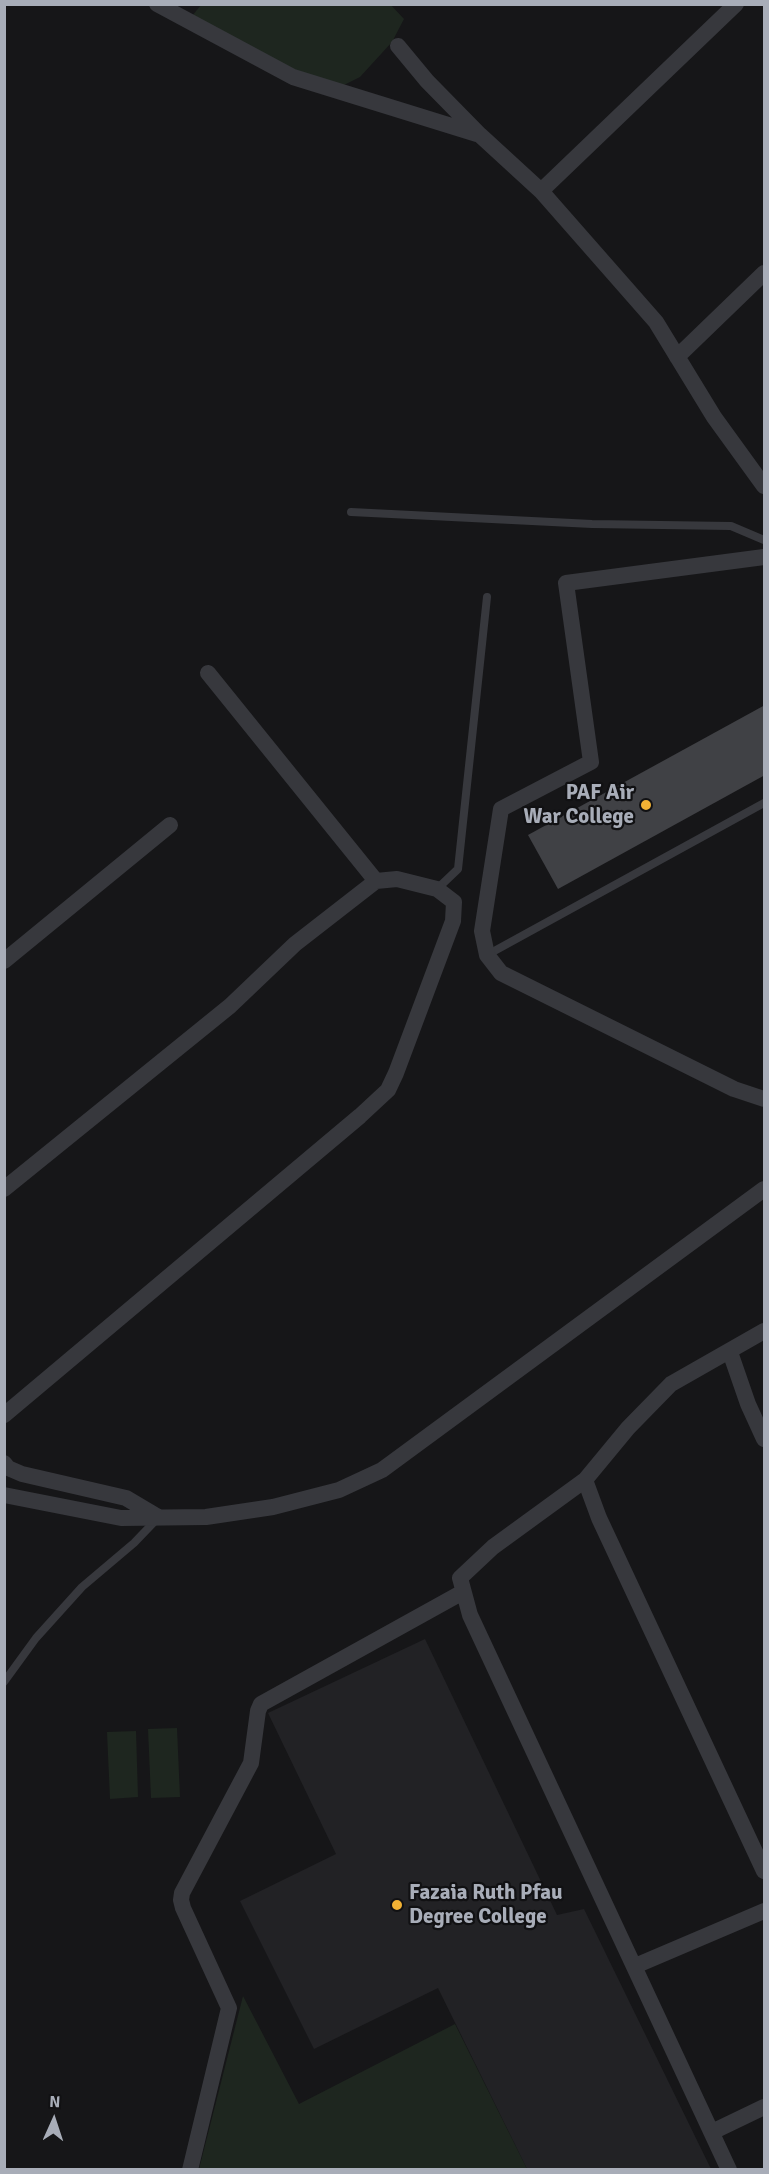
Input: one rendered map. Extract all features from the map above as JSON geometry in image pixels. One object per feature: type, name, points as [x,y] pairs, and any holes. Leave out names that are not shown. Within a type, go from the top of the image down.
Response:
[{"type":"street","points":[[157,4],[294,77],[480,135]]},
{"type":"street","points":[[541,191],[736,4]]},
{"type":"street","points":[[398,46],[427,81],[480,135],[541,191],[656,322],[714,417],[765,486]]},
{"type":"street","points":[[677,357],[765,273]]},
{"type":"street","points":[[765,557],[566,583],[591,762],[501,809],[482,931],[487,955],[501,973],[735,1089],[765,1099]]},
{"type":"street","points":[[208,673],[376,881]]},
{"type":"street","points":[[4,961],[170,825]]},
{"type":"street","points":[[4,1190],[230,1006],[295,944],[376,881],[397,879],[437,889],[453,902],[453,921],[388,1090],[4,1415]]},
{"type":"street","points":[[159,1517],[126,1498],[43,1480],[6,1467],[4,1494],[121,1518],[206,1517],[273,1507],[339,1490],[382,1470],[765,1189]]},
{"type":"street","points":[[729,2169],[470,1615],[460,1578],[493,1546],[585,1480],[628,1428],[670,1384],[765,1331]]},
{"type":"street","points":[[730,1352],[748,1404],[765,1440]]},
{"type":"street","points":[[585,1480],[598,1518],[765,1871]]},
{"type":"street","points":[[190,2169],[230,2008],[183,1908],[182,1893],[251,1763],[261,1704],[463,1592]]},
{"type":"street","points":[[635,1966],[765,1911]]},
{"type":"street","points":[[712,2132],[765,2107]]},
{"type":"lane","points":[[351,512],[592,524],[731,526],[765,540]]},
{"type":"lane","points":[[437,889],[458,869],[487,597]]},
{"type":"lane","points":[[487,955],[765,803]]},
{"type":"lane","points":[[4,1682],[36,1638],[82,1587],[134,1543],[159,1517]]},
{"type":"shaded area","points":[[390,4],[404,19],[392,42],[360,77],[342,86],[299,72],[192,16],[201,5]]},
{"type":"shaded area","name":"Fazaia Ruth Pfau Degree College","points":[[425,1639],[557,1915],[584,1909],[711,2169],[527,2169],[438,1988],[314,2049],[240,1901],[336,1854],[268,1713]]},
{"type":"shaded area","points":[[177,1728],[180,1797],[151,1798],[148,1729]]},
{"type":"shaded area","points":[[136,1731],[138,1797],[110,1799],[107,1732]]},
{"type":"shaded area","points":[[243,1996],[299,2104],[455,2024],[527,2169],[199,2169]]},
{"type":"building","name":"PAF Air War College","points":[[765,705],[765,775],[558,889],[528,835]]},
{"type":"place","name":"PAF Air War College","points":[[646,805]]},
{"type":"place","name":"Fazaia Ruth Pfau Degree College","points":[[397,1905]]}]
